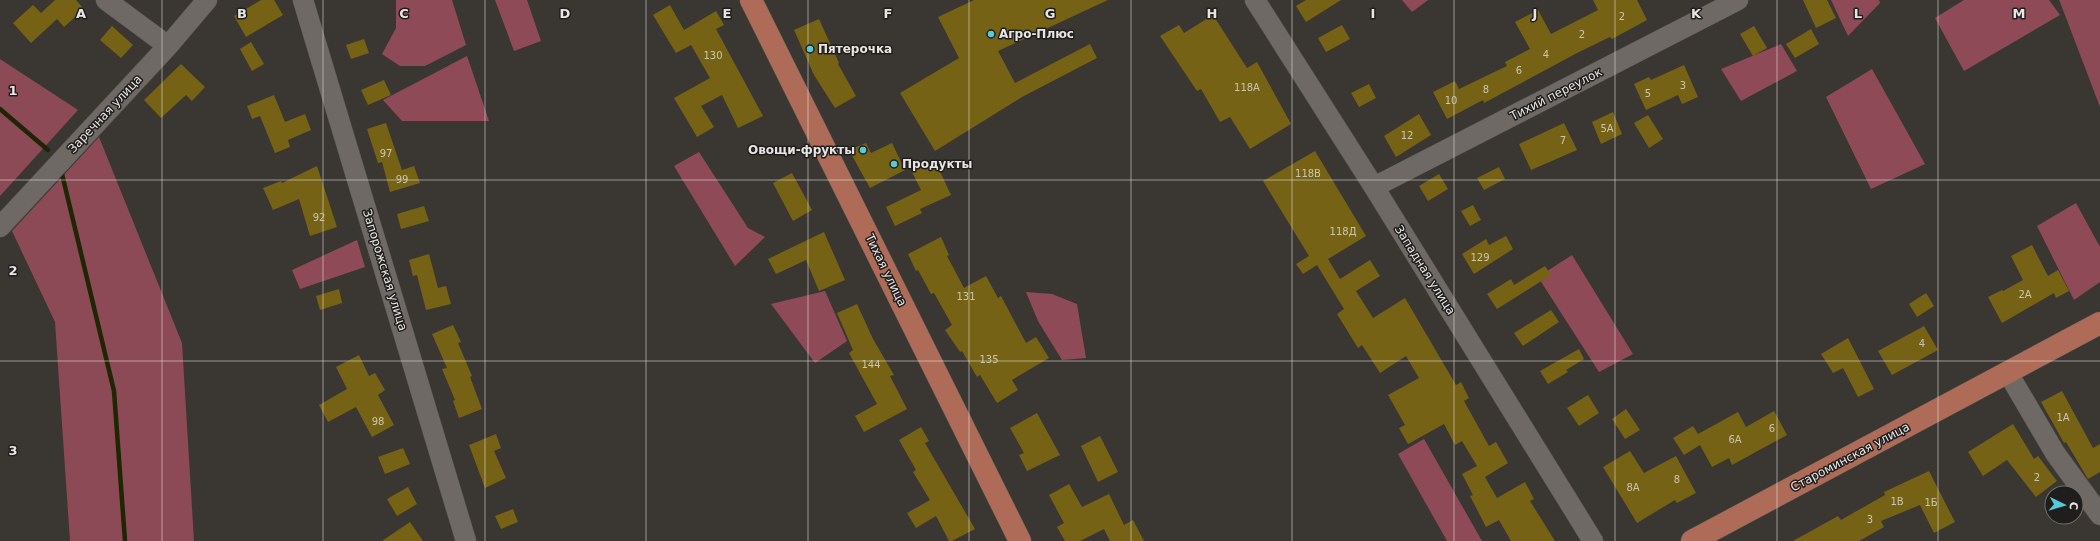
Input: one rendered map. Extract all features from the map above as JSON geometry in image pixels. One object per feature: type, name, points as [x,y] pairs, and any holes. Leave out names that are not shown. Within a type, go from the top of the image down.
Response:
[{"type":"main road","name":"Тихая улица","points":[[751,0],[1020,541]]},
{"type":"main road","name":"Староминская улица","points":[[1692,541],[2100,323]]},
{"type":"street","points":[[106,0],[168,46]]},
{"type":"street","name":"Заречная улица","points":[[0,226],[168,46],[207,0]]},
{"type":"street","name":"Запорожская улица","points":[[303,0],[466,541]]},
{"type":"street","name":"Западная улица","points":[[1254,0],[1374,187],[1593,541]]},
{"type":"street","name":"Тихий переулок","points":[[1374,187],[1738,0]]},
{"type":"street","points":[[2008,373],[2056,453],[2100,515]]},
{"type":"shaded area","points":[[396,0],[452,0],[466,45],[425,66],[400,66],[382,54],[396,28]]},
{"type":"shaded area","points":[[495,0],[527,0],[541,41],[514,51]]},
{"type":"shaded area","points":[[1402,0],[1428,0],[1412,12]]},
{"type":"shaded area","points":[[1831,0],[1879,0],[1880,3],[1848,36]]},
{"type":"shaded area","points":[[1964,0],[2049,0],[2060,15],[1964,71],[1935,18]]},
{"type":"shaded area","points":[[2059,0],[2100,0],[2100,107],[2060,2]]},
{"type":"shaded area","points":[[1781,44],[1797,71],[1741,101],[1721,69]]},
{"type":"shaded area","points":[[467,56],[489,121],[402,121],[383,100]]},
{"type":"shaded area","points":[[0,59],[78,110],[0,196]]},
{"type":"shaded area","points":[[1872,69],[1925,164],[1871,189],[1826,97]]},
{"type":"shaded area","points":[[99,137],[182,343],[194,541],[70,541],[55,322],[12,231]]},
{"type":"shaded area","points":[[699,152],[748,228],[765,237],[735,266],[674,166]]},
{"type":"shaded area","points":[[2076,203],[2100,247],[2100,282],[2074,300],[2037,226]]},
{"type":"shaded area","points":[[357,240],[365,267],[300,289],[292,270]]},
{"type":"shaded area","points":[[1572,255],[1633,354],[1599,372],[1538,277]]},
{"type":"shaded area","points":[[825,291],[847,341],[815,363],[771,304]]},
{"type":"shaded area","points":[[1026,292],[1052,294],[1077,304],[1086,358],[1062,360],[1038,321]]},
{"type":"shaded area","points":[[1424,439],[1482,541],[1447,541],[1398,454]]},
{"type":"building","points":[[55,0],[76,0],[84,9],[64,27],[57,19],[31,43],[13,23],[33,5],[41,13]]},
{"type":"building","points":[[261,0],[274,0],[283,15],[246,37],[234,16]]},
{"type":"building","points":[[974,0],[1108,0],[998,51],[1015,83],[1090,44],[1097,58],[1022,97],[935,151],[900,93],[959,58],[938,17]]},
{"type":"building","points":[[1306,0],[1341,0],[1306,22],[1296,6]]},
{"type":"building","points":[[1593,0],[1637,0],[1647,20],[1612,39],[1610,37],[1579,52],[1484,103],[1483,100],[1447,119],[1433,92],[1455,81],[1459,89],[1507,66],[1505,62],[1530,49],[1515,22],[1538,10],[1551,34],[1598,10]]},
{"type":"building","points":[[1803,0],[1827,0],[1836,18],[1816,28]]},
{"type":"building","points":[[670,5],[684,30],[716,11],[724,25],[716,29],[763,116],[738,128],[722,95],[701,106],[714,127],[697,137],[674,98],[710,78],[691,45],[676,53],[653,15]]},
{"type":"building","points":[[1213,15],[1247,68],[1257,62],[1291,124],[1250,149],[1230,117],[1220,122],[1201,89],[1197,91],[1160,36],[1179,25],[1184,33]]},
{"type":"building","points":[[819,19],[839,63],[838,64],[856,96],[835,108],[814,75],[794,30]]},
{"type":"building","points":[[1342,25],[1350,39],[1326,52],[1318,38]]},
{"type":"building","points":[[112,26],[133,45],[121,58],[100,40]]},
{"type":"building","points":[[1754,26],[1767,48],[1753,56],[1740,34]]},
{"type":"building","points":[[1811,29],[1819,44],[1795,58],[1786,44]]},
{"type":"building","points":[[364,39],[369,53],[351,59],[346,45]]},
{"type":"building","points":[[251,42],[264,64],[252,71],[240,49]]},
{"type":"building","points":[[181,64],[205,87],[192,101],[186,95],[161,118],[144,100]]},
{"type":"building","points":[[1684,65],[1698,97],[1682,104],[1678,95],[1646,110],[1634,84],[1649,77],[1651,80]]},
{"type":"building","points":[[384,80],[391,95],[368,105],[361,90]]},
{"type":"building","points":[[1369,84],[1376,98],[1359,107],[1351,93]]},
{"type":"building","points":[[274,95],[285,122],[305,114],[311,130],[288,140],[290,147],[275,153],[260,116],[252,119],[247,106]]},
{"type":"building","points":[[1613,112],[1622,134],[1601,144],[1592,122]]},
{"type":"building","points":[[1419,114],[1431,135],[1396,157],[1384,136]]},
{"type":"building","points":[[1648,115],[1663,139],[1649,148],[1634,123]]},
{"type":"building","points":[[386,123],[402,170],[414,166],[420,183],[390,192],[382,162],[378,163],[367,129]]},
{"type":"building","points":[[1564,123],[1577,150],[1531,170],[1519,144]]},
{"type":"building","points":[[866,143],[871,153],[892,143],[905,170],[870,188],[849,150]]},
{"type":"building","points":[[1315,151],[1366,236],[1328,259],[1340,279],[1370,260],[1380,276],[1356,291],[1373,318],[1405,298],[1456,385],[1461,382],[1469,398],[1464,401],[1489,446],[1496,442],[1508,463],[1485,477],[1497,498],[1525,482],[1534,499],[1530,501],[1555,541],[1511,541],[1499,520],[1486,527],[1470,496],[1473,495],[1462,474],[1477,466],[1462,441],[1455,445],[1444,424],[1408,444],[1399,428],[1405,425],[1388,395],[1419,378],[1406,356],[1380,373],[1362,345],[1358,348],[1337,314],[1344,309],[1317,265],[1303,274],[1296,264],[1309,256],[1263,181]]},
{"type":"building","points":[[935,161],[951,195],[920,209],[922,213],[895,226],[886,207],[921,190],[912,172]]},
{"type":"building","points":[[317,166],[337,227],[310,236],[299,199],[273,210],[263,188],[281,181],[282,183]]},
{"type":"building","points":[[1499,167],[1505,179],[1484,190],[1477,178]]},
{"type":"building","points":[[792,173],[812,210],[793,221],[773,183]]},
{"type":"building","points":[[1439,174],[1448,189],[1428,201],[1419,186]]},
{"type":"building","points":[[1473,205],[1481,220],[1470,226],[1461,211]]},
{"type":"building","points":[[424,206],[429,221],[401,229],[397,214]]},
{"type":"building","points":[[824,232],[845,280],[819,291],[806,260],[776,274],[768,259]]},
{"type":"building","points":[[1506,236],[1513,249],[1474,274],[1462,254],[1486,239],[1489,245]]},
{"type":"building","points":[[941,237],[949,255],[947,256],[964,288],[986,276],[998,298],[1001,296],[1026,343],[1036,337],[1049,358],[1012,380],[1018,390],[997,403],[980,375],[977,377],[962,351],[960,352],[945,330],[952,325],[934,293],[931,294],[918,270],[916,271],[908,254]]},
{"type":"building","points":[[2032,245],[2048,276],[2058,270],[2069,291],[2056,298],[2054,293],[2002,323],[1988,297],[2023,280],[2011,256]]},
{"type":"building","points":[[429,254],[438,288],[446,286],[451,304],[426,310],[417,275],[413,276],[409,260]]},
{"type":"building","points":[[1545,266],[1551,275],[1497,309],[1487,294],[1511,279],[1514,285]]},
{"type":"building","points":[[339,289],[342,303],[320,310],[316,296]]},
{"type":"building","points":[[1926,293],[1934,306],[1917,317],[1909,304]]},
{"type":"building","points":[[857,304],[873,339],[894,375],[890,376],[907,409],[864,432],[855,416],[877,404],[849,353],[853,350],[837,313]]},
{"type":"building","points":[[1551,310],[1559,322],[1523,346],[1514,333]]},
{"type":"building","points":[[453,325],[461,342],[458,343],[472,376],[470,377],[482,409],[459,418],[453,401],[455,400],[442,369],[447,368],[432,334]]},
{"type":"building","points":[[1924,326],[1938,350],[1892,375],[1878,351]]},
{"type":"building","points":[[1848,338],[1874,389],[1858,397],[1843,368],[1833,373],[1821,354]]},
{"type":"building","points":[[1579,349],[1584,359],[1566,370],[1568,372],[1548,384],[1540,371]]},
{"type":"building","points":[[359,355],[369,376],[375,373],[385,390],[378,395],[394,425],[372,437],[356,407],[328,422],[319,405],[347,389],[336,367]]},
{"type":"building","points":[[2062,391],[2093,448],[2100,444],[2100,472],[2088,479],[2066,442],[2064,443],[2041,402]]},
{"type":"building","points":[[1588,395],[1599,413],[1579,426],[1567,408]]},
{"type":"building","points":[[1626,409],[1640,430],[1625,439],[1612,419]]},
{"type":"building","points":[[1774,411],[1787,435],[1732,465],[1729,458],[1712,467],[1700,445],[1684,455],[1673,438],[1693,426],[1698,434],[1738,412],[1746,427]]},
{"type":"building","points":[[1037,413],[1060,455],[1027,471],[1019,455],[1024,453],[1010,428]]},
{"type":"building","points":[[2013,424],[2034,459],[2038,456],[2057,481],[2052,485],[2044,485],[2044,491],[2036,497],[2007,460],[1983,476],[1968,452]]},
{"type":"building","points":[[921,427],[929,441],[925,443],[975,529],[952,541],[949,541],[936,516],[916,528],[907,513],[930,500],[913,472],[916,470],[899,440]]},
{"type":"building","points":[[496,434],[501,448],[494,451],[506,478],[485,488],[469,445]]},
{"type":"building","points":[[1100,436],[1118,472],[1098,482],[1081,446]]},
{"type":"building","points":[[403,448],[410,464],[385,474],[378,457]]},
{"type":"building","points":[[1630,451],[1644,473],[1676,456],[1696,493],[1677,503],[1675,500],[1637,523],[1603,467]]},
{"type":"building","points":[[1929,471],[1955,522],[1934,533],[1920,505],[1881,521],[1884,527],[1859,541],[1793,541],[1838,516],[1841,520],[1885,495],[1884,492]]},
{"type":"building","points":[[1069,484],[1082,507],[1109,494],[1124,525],[1133,520],[1144,541],[1110,541],[1104,529],[1080,541],[1065,541],[1057,527],[1064,523],[1049,495]]},
{"type":"building","points":[[408,487],[417,504],[397,516],[387,499]]},
{"type":"building","points":[[513,509],[518,522],[501,529],[495,516]]},
{"type":"building","points":[[410,522],[423,541],[382,541]]},
{"type":"waterway","points":[[0,109],[48,150]]},
{"type":"waterway","points":[[62,174],[114,391],[125,541]]},
{"type":"place","name":"Агро-Плюс","points":[[991,34]]},
{"type":"place","name":"Пятерочка","points":[[810,49]]},
{"type":"place","name":"Овощи-фрукты","points":[[863,150]]},
{"type":"place","name":"Продукты","points":[[894,164]]}]
